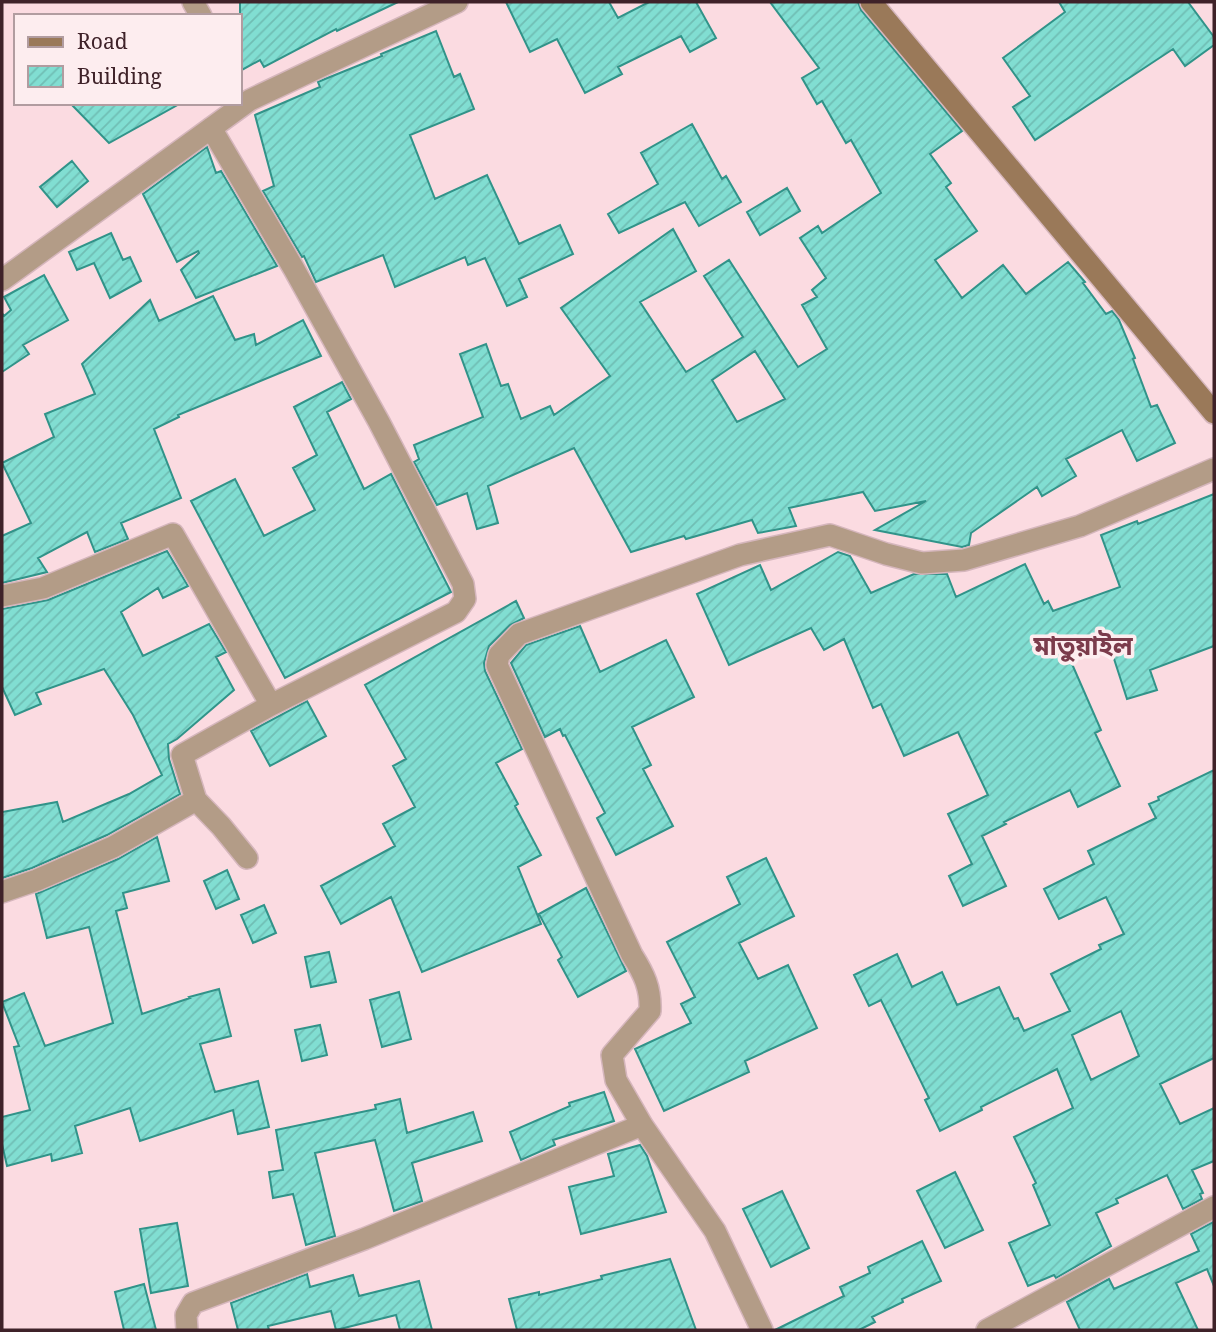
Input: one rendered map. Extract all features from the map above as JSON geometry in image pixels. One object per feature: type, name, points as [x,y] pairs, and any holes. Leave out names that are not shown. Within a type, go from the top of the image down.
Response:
[{"type":"street","points":[[245,91],[457,2]]},
{"type":"street","points":[[871,2],[1214,413]]},
{"type":"street","points":[[2,280],[211,128],[232,105]]},
{"type":"street","points":[[211,128],[294,269],[379,422],[463,584],[465,599],[456,612],[271,705],[182,755],[196,800],[221,825],[247,858]]},
{"type":"street","points":[[762,1330],[715,1231],[642,1125],[616,1080],[612,1055],[650,1011],[651,995],[647,979],[632,955],[497,665],[499,655],[519,634],[740,555],[830,535],[922,563],[964,560],[1080,526],[1214,469]]},
{"type":"street","points":[[2,596],[43,588],[173,534],[271,705]]},
{"type":"street","points":[[2,892],[113,847],[196,800]]},
{"type":"street","points":[[187,1330],[186,1315],[193,1303],[364,1240],[642,1125]]},
{"type":"street","points":[[987,1330],[1214,1207]]},
{"type":"building","points":[[240,2],[398,2],[337,31],[336,29],[264,67],[260,60],[242,70]]},
{"type":"building","points":[[506,2],[609,2],[618,18],[649,2],[696,2],[716,38],[690,52],[681,36],[618,67],[622,74],[585,93],[557,39],[530,52]]},
{"type":"building","points":[[770,2],[858,2],[861,10],[962,131],[930,154],[951,183],[946,187],[977,231],[935,260],[962,298],[1003,265],[1026,294],[1068,262],[1106,314],[1112,311],[1119,320],[1151,407],[1157,405],[1175,443],[1137,461],[1122,430],[1066,459],[1076,476],[1042,496],[1037,487],[971,533],[969,545],[962,547],[875,530],[926,501],[875,511],[863,492],[789,508],[796,526],[758,533],[752,520],[631,552],[574,448],[488,486],[498,523],[477,529],[467,493],[437,505],[414,462],[419,459],[414,445],[483,417],[460,354],[486,344],[501,386],[508,384],[521,419],[550,406],[554,415],[610,376],[561,308],[673,229],[696,271],[640,302],[686,372],[743,337],[704,276],[729,260],[798,367],[827,349],[802,305],[817,297],[812,290],[826,278],[800,238],[818,226],[822,233],[881,193],[851,140],[846,143],[822,101],[817,104],[802,78],[819,68]],"holes":[[[755,351],[785,399],[737,422],[712,380]]]},
{"type":"building","points":[[1059,2],[1188,2],[1214,37],[1214,45],[1185,66],[1173,49],[1035,140],[1013,107],[1030,96],[1003,58],[1065,12]]},
{"type":"building","points":[[436,31],[454,77],[460,74],[474,109],[410,135],[435,199],[487,175],[519,244],[560,225],[573,254],[519,279],[527,297],[507,306],[485,258],[468,265],[465,257],[395,287],[383,255],[316,282],[304,256],[302,257],[263,191],[274,186],[255,115],[320,87],[318,82]]},
{"type":"building","points":[[72,105],[177,105],[109,143]]},
{"type":"building","points":[[692,124],[722,179],[726,176],[741,202],[699,226],[685,202],[619,233],[608,214],[658,184],[641,153]]},
{"type":"building","points":[[207,147],[216,173],[221,171],[277,266],[196,298],[181,270],[198,251],[177,262],[143,194]]},
{"type":"building","points":[[72,161],[88,181],[57,207],[40,187]]},
{"type":"building","points":[[787,188],[800,211],[760,235],[747,212]]},
{"type":"building","points":[[111,233],[123,260],[130,257],[141,281],[110,298],[94,263],[77,270],[69,252]]},
{"type":"building","points":[[44,275],[68,320],[23,345],[29,354],[2,372],[2,313],[4,316],[11,310],[4,297]]},
{"type":"building","points":[[213,296],[235,340],[254,334],[256,345],[303,320],[321,356],[178,415],[179,417],[154,429],[181,498],[121,523],[128,539],[95,552],[87,532],[38,558],[47,572],[2,583],[2,536],[31,523],[2,463],[54,437],[45,414],[95,394],[82,364],[150,300],[159,321]]},
{"type":"building","points":[[342,382],[351,399],[327,412],[364,489],[391,474],[451,592],[285,678],[191,501],[235,479],[264,536],[315,510],[293,468],[317,455],[294,407]]},
{"type":"building","points":[[1214,494],[1214,646],[1150,670],[1157,690],[1127,699],[1106,634],[1065,648],[1101,730],[1095,733],[1120,786],[1078,807],[1070,790],[1004,822],[1006,824],[982,836],[1006,886],[963,906],[949,876],[972,864],[948,814],[988,795],[958,732],[904,756],[881,704],[873,708],[844,639],[824,650],[811,628],[729,665],[697,594],[760,565],[771,590],[838,552],[850,556],[871,593],[914,574],[947,574],[956,597],[1025,564],[1044,604],[1048,601],[1053,611],[1120,587],[1101,535],[1137,521],[1138,524]]},
{"type":"building","points":[[167,551],[188,586],[163,598],[158,588],[121,612],[143,656],[209,624],[226,652],[216,657],[234,690],[168,744],[169,759],[180,794],[107,835],[32,868],[2,878],[2,812],[57,802],[63,822],[129,794],[162,775],[133,715],[104,669],[36,693],[41,704],[15,715],[2,687],[2,609],[48,600]]},
{"type":"building","points":[[516,601],[524,618],[510,625],[489,646],[484,663],[485,671],[522,749],[496,763],[541,855],[518,867],[541,924],[422,972],[391,897],[341,924],[321,886],[395,846],[383,824],[415,807],[393,766],[406,759],[365,685]]},
{"type":"building","points":[[580,626],[600,672],[666,640],[694,697],[632,727],[651,765],[643,769],[673,826],[616,855],[597,818],[605,813],[565,735],[563,736],[560,729],[545,737],[511,663],[526,645]]},
{"type":"building","points":[[307,701],[326,736],[270,766],[251,731]]},
{"type":"building","points":[[1214,770],[1214,1058],[1160,1084],[1180,1124],[1214,1108],[1214,1161],[1192,1170],[1203,1193],[1200,1194],[1202,1199],[1183,1209],[1167,1175],[1116,1199],[1118,1203],[1096,1213],[1111,1246],[1056,1278],[1054,1275],[1028,1286],[1009,1243],[1050,1225],[1033,1185],[1036,1183],[1014,1137],[1073,1108],[1057,1069],[940,1131],[925,1100],[929,1098],[881,1000],[869,1006],[854,975],[897,954],[912,987],[942,972],[957,1005],[999,987],[1014,1019],[1018,1018],[1024,1031],[1070,1011],[1051,974],[1101,949],[1099,945],[1124,934],[1106,897],[1059,919],[1044,889],[1094,864],[1088,851],[1156,818],[1149,804],[1159,800],[1158,797]],"holes":[[[1121,1011],[1139,1056],[1091,1080],[1072,1035]]]},
{"type":"building","points":[[157,837],[169,881],[123,893],[127,908],[116,911],[142,1014],[219,989],[231,1036],[200,1044],[215,1092],[258,1081],[269,1127],[238,1134],[233,1110],[140,1141],[130,1108],[75,1126],[82,1153],[52,1161],[51,1154],[7,1166],[2,1144],[2,1117],[30,1110],[14,1047],[19,1046],[2,1002],[24,993],[45,1046],[113,1023],[89,927],[47,938],[36,894],[118,859]]},
{"type":"building","points":[[766,858],[794,916],[739,943],[758,979],[788,965],[817,1028],[745,1061],[749,1072],[664,1111],[635,1049],[691,1023],[681,1004],[695,997],[667,942],[740,904],[727,877]]},
{"type":"building","points":[[227,870],[239,899],[216,909],[204,881]]},
{"type":"building","points":[[586,888],[626,971],[578,997],[558,960],[562,957],[539,914]]},
{"type":"building","points":[[264,905],[276,933],[253,943],[241,915]]},
{"type":"building","points":[[329,952],[336,982],[311,987],[305,957]]},
{"type":"building","points":[[399,992],[411,1039],[382,1047],[370,1000]]},
{"type":"building","points":[[320,1025],[327,1055],[302,1061],[295,1030]]},
{"type":"building","points":[[604,1092],[614,1121],[553,1140],[555,1145],[521,1160],[510,1132],[570,1106],[569,1103]]},
{"type":"building","points":[[400,1099],[407,1133],[473,1112],[482,1141],[412,1163],[422,1201],[394,1211],[375,1140],[315,1153],[335,1236],[306,1245],[293,1194],[273,1198],[269,1172],[283,1170],[276,1130],[376,1109],[375,1105]]},
{"type":"building","points":[[640,1145],[647,1156],[666,1212],[581,1234],[569,1187],[614,1176],[608,1154]]},
{"type":"building","points":[[955,1172],[983,1230],[945,1248],[917,1191]]},
{"type":"building","points":[[782,1191],[809,1248],[771,1267],[743,1209]]},
{"type":"building","points":[[1213,1222],[1214,1286],[1207,1269],[1176,1283],[1198,1330],[1080,1330],[1067,1302],[1109,1279],[1114,1289],[1199,1251],[1191,1234]]},
{"type":"building","points":[[177,1223],[188,1286],[151,1293],[140,1229]]},
{"type":"building","points":[[922,1241],[941,1281],[872,1317],[875,1322],[859,1330],[775,1330],[844,1296],[840,1287],[870,1273],[868,1267]]},
{"type":"building","points":[[670,1259],[696,1330],[517,1330],[509,1299],[539,1292],[539,1295]]},
{"type":"building","points":[[307,1274],[310,1287],[353,1275],[359,1296],[419,1281],[432,1330],[400,1330],[396,1315],[336,1330],[331,1311],[268,1326],[269,1330],[238,1330],[231,1303]]},
{"type":"building","points":[[144,1284],[156,1330],[124,1330],[115,1292]]},
{"type":"district","name":"মাতুয়াইল","points":[[1083,645]]}]
